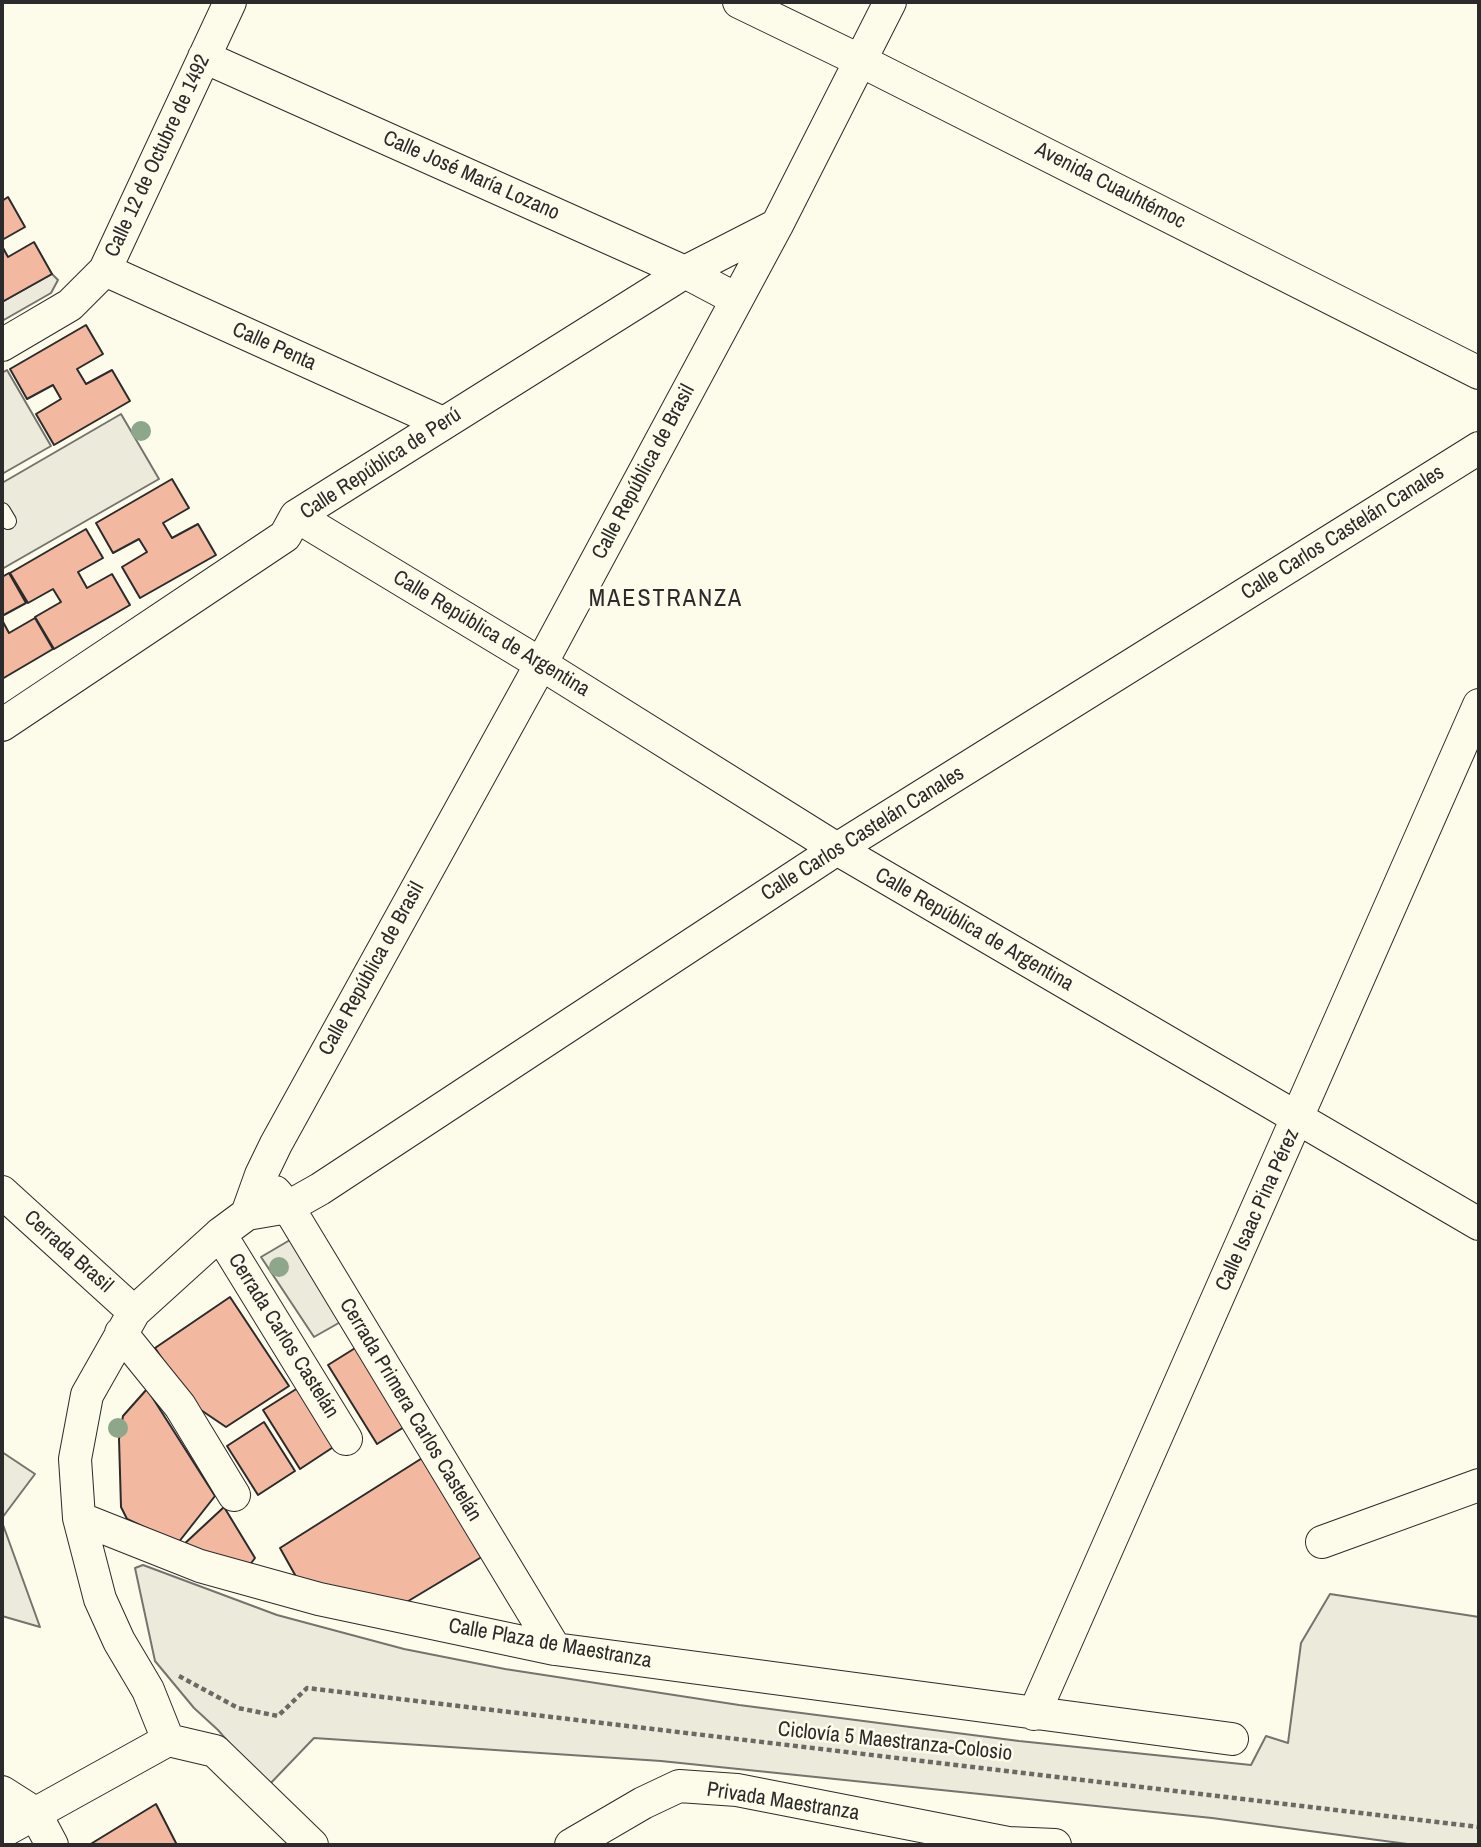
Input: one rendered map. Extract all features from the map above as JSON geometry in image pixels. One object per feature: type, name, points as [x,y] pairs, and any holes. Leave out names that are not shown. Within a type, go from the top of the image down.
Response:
[{"type":"street","name":"Calle 12 de Octubre de 1492","points":[[2,345],[70,305],[105,270],[230,2]]},
{"type":"street","name":"Avenida Cuauhtémoc","points":[[739,2],[1479,373]]},
{"type":"street","name":"Calle República de Brasil","points":[[261,1175],[541,664],[777,225],[890,2]]},
{"type":"street","name":"Calle José María Lozano","points":[[204,57],[685,272],[736,299]]},
{"type":"street","name":"Calle República de Perú","points":[[2,725],[285,536],[296,516],[685,272],[777,225]]},
{"type":"street","name":"Calle Penta","points":[[105,270],[443,423]]},
{"type":"street","name":"Calle Carlos Castelán Canales","points":[[168,1740],[148,1690],[119,1641],[100,1599],[79,1518],[75,1459],[87,1395],[128,1323],[220,1234],[247,1214],[288,1207],[331,1181],[837,849],[1479,448]]},
{"type":"street","name":"Calle República de Argentina","points":[[296,516],[541,664],[837,849],[1479,1224]]},
{"type":"street","name":"Calle Isaac Pina Pérez","points":[[1034,1714],[1479,705]]},
{"type":"street","name":"Cerrada Primera Carlos Castelán","points":[[261,1175],[288,1207],[555,1649]]},
{"type":"street","points":[[247,1214],[261,1175]]},
{"type":"street","name":"Cerrada Brasil","points":[[2,1192],[128,1323],[233,1495]]},
{"type":"street","name":"Cerrada Carlos Castelán","points":[[220,1234],[346,1439]]},
{"type":"street","points":[[1322,1542],[1479,1485]]},
{"type":"street","name":"Calle Plaza de Maestranza","points":[[79,1518],[200,1566],[319,1599],[555,1649],[1232,1738]]},
{"type":"street","points":[[2,1832],[168,1740],[215,1751],[312,1845]]},
{"type":"street","name":"Privada Maestranza","points":[[571,1845],[643,1802],[680,1786],[737,1790],[1009,1844],[1055,1845]]},
{"type":"street","points":[[2,1792],[35,1813],[52,1845]]},
{"type":"path","name":"Ciclovía 5 Maestranza-Colosio","points":[[170,1671],[238,1709],[278,1716],[307,1688],[1479,1827]]},
{"type":"shaded area","points":[[52,274],[58,280],[51,293],[2,321],[2,302]]},
{"type":"shaded area","points":[[7,370],[51,446],[2,474],[2,373]]},
{"type":"shaded area","points":[[121,414],[159,479],[2,569],[2,483]]},
{"type":"shaded area","points":[[295,1237],[344,1320],[314,1337],[261,1257]]},
{"type":"shaded area","points":[[2,1452],[35,1474],[2,1518]]},
{"type":"shaded area","points":[[2,1522],[40,1627],[2,1616]]},
{"type":"shaded area","points":[[143,1565],[277,1615],[404,1649],[505,1669],[739,1705],[1019,1741],[1251,1765],[1266,1736],[1288,1743],[1301,1643],[1330,1594],[1479,1617],[1479,1845],[1415,1845],[1212,1818],[661,1761],[314,1738],[267,1787],[155,1661],[135,1568]]},
{"type":"building","points":[[8,197],[25,227],[2,240],[2,201]]},
{"type":"building","points":[[34,242],[52,274],[2,302],[2,246],[8,257]]},
{"type":"building","points":[[86,325],[103,354],[77,369],[86,384],[112,370],[130,401],[54,445],[36,414],[61,399],[53,385],[27,399],[10,369]]},
{"type":"building","points":[[172,479],[189,508],[163,523],[172,538],[198,524],[216,555],[140,598],[122,567],[147,552],[139,539],[113,553],[96,523]]},
{"type":"building","points":[[86,529],[103,558],[78,572],[87,588],[112,574],[130,605],[54,649],[35,617],[61,602],[53,589],[28,603],[10,573]]},
{"type":"building","points":[[9,573],[26,603],[2,616],[2,577]]},
{"type":"building","points":[[35,618],[53,649],[2,679],[2,620],[9,633]]},
{"type":"building","points":[[230,1297],[289,1386],[226,1427],[192,1404],[155,1348]]},
{"type":"building","points":[[360,1345],[409,1424],[377,1444],[328,1365]]},
{"type":"building","points":[[301,1386],[338,1444],[300,1469],[263,1410]]},
{"type":"building","points":[[147,1389],[215,1496],[178,1543],[127,1519],[121,1507],[119,1439],[123,1416]]},
{"type":"building","points":[[264,1422],[295,1471],[258,1495],[227,1446]]},
{"type":"building","points":[[427,1455],[485,1555],[395,1609],[299,1582],[280,1548]]},
{"type":"building","points":[[224,1507],[255,1558],[246,1570],[182,1546]]},
{"type":"building","points":[[156,1804],[177,1845],[89,1845]]},
{"type":"district","name":"MAESTRANZA","points":[[666,600]]}]
